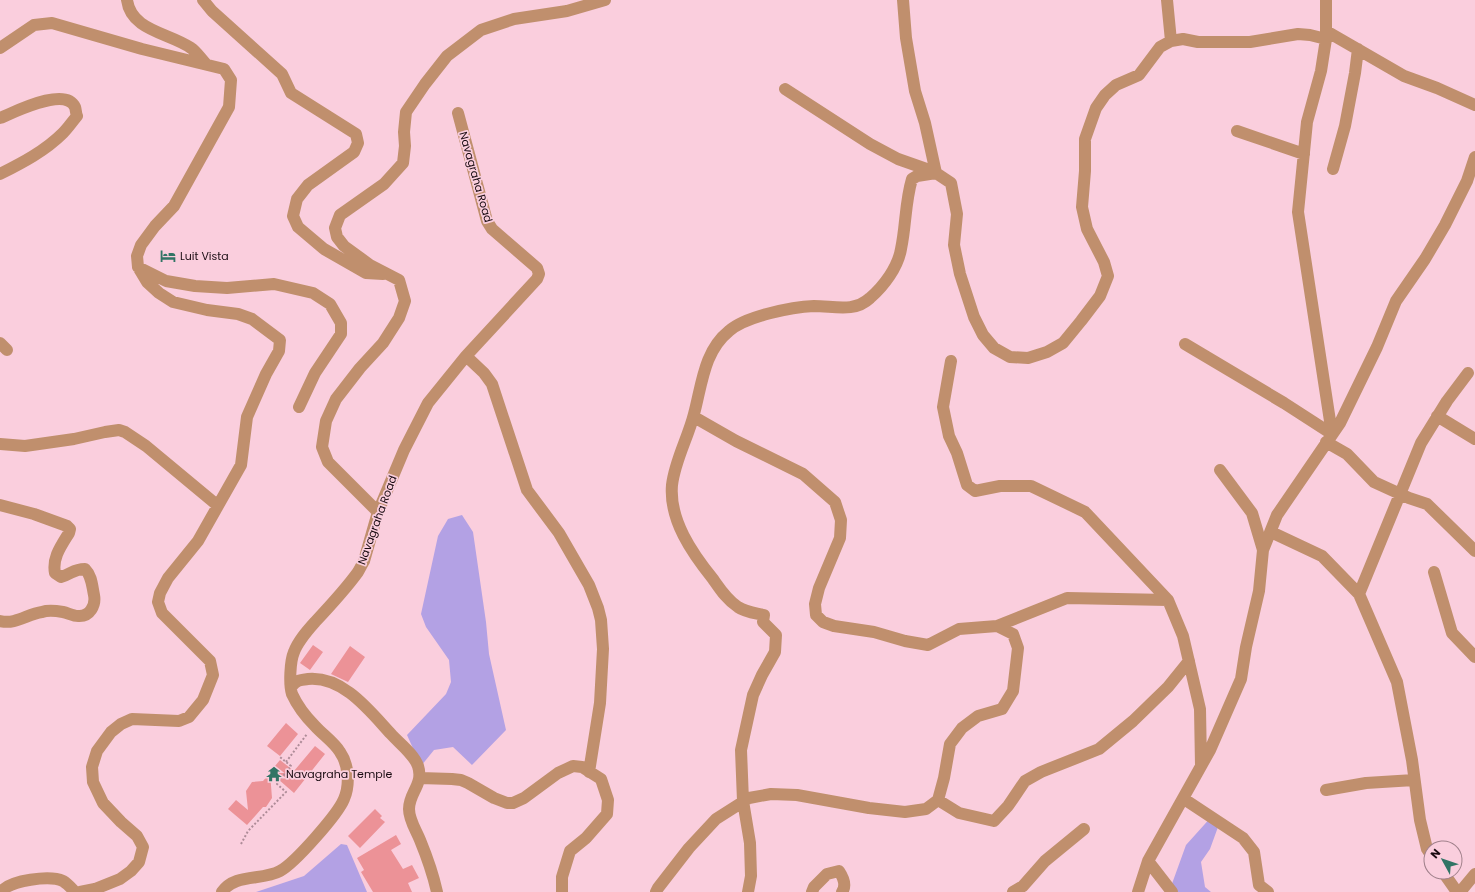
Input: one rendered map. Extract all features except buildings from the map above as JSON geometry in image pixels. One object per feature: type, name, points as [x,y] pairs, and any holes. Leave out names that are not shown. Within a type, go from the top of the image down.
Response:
[{"type":"street","points":[[127,0],[128,7],[135,18],[147,28],[191,48],[206,64]]},
{"type":"street","points":[[203,0],[212,11],[282,74],[291,93],[356,134],[358,143],[354,152],[308,184],[297,199],[293,216],[298,227],[324,249],[366,273],[386,275]]},
{"type":"street","points":[[903,0],[906,38],[915,91],[925,123],[936,173]]},
{"type":"street","points":[[1167,0],[1171,41]]},
{"type":"street","points":[[1326,0],[1326,35],[1321,71],[1307,122],[1298,212],[1329,438]]},
{"type":"street","points":[[378,512],[328,462],[322,447],[326,421],[336,398],[383,343],[399,318],[405,301],[399,280],[386,275],[370,265],[344,246],[336,237],[335,228],[340,215],[384,184],[403,163],[406,112],[425,84],[447,56],[481,30],[514,19],[567,11],[600,1]]},
{"type":"street","points":[[0,48],[34,25],[52,23],[142,49],[224,69],[231,80],[229,107],[174,206],[141,245],[137,256],[138,267],[151,285],[159,293],[173,302],[252,318],[280,340],[280,351],[266,374],[247,417],[241,465],[198,540],[168,578],[160,592],[158,602],[162,613],[210,661],[213,675],[203,700],[189,717],[179,721],[132,719],[120,724],[111,732],[97,751],[92,767],[93,782],[103,803],[137,836],[142,847],[139,862],[120,879],[95,889],[80,892]]},
{"type":"street","points":[[784,89],[870,144],[898,159],[936,173],[951,183],[957,214],[954,245],[960,274],[974,318],[982,335],[994,348],[1010,357],[1028,358],[1047,352],[1063,343],[1100,296],[1108,276],[1104,262],[1087,229],[1082,207],[1085,171],[1085,139],[1096,108],[1105,95],[1116,85],[1139,75],[1160,47],[1171,41],[1183,39],[1198,42],[1250,42],[1298,34],[1326,35],[1358,49],[1404,76],[1437,88],[1475,105]]},
{"type":"street","points":[[1333,169],[1345,126],[1358,49]]},
{"type":"street","points":[[0,118],[42,102],[55,99],[68,100],[75,106],[77,116],[63,133],[47,147],[0,174]]},
{"type":"street","name":"Navagraha Road","points":[[222,892],[225,887],[240,880],[270,875],[280,871],[293,862],[339,809],[345,798],[348,779],[344,759],[340,751],[314,725],[292,692],[290,677],[294,652],[305,634],[358,572],[364,561],[378,512],[404,450],[428,403],[466,356],[539,274],[538,268],[492,229],[487,221],[458,113]]},
{"type":"street","points":[[1237,131],[1304,154]]},
{"type":"street","points":[[1138,892],[1148,861],[1210,750],[1241,679],[1246,647],[1259,592],[1263,550],[1277,515],[1340,423],[1377,347],[1396,301],[1425,259],[1445,225],[1467,181],[1475,157]]},
{"type":"street","points":[[748,892],[751,876],[750,843],[744,801],[741,750],[753,694],[762,674],[775,652],[776,635],[763,622],[764,615],[745,611],[728,599],[684,537],[677,521],[672,494],[674,470],[694,417],[709,357],[720,339],[731,329],[743,322],[776,312],[813,306],[851,308],[860,305],[870,298],[895,267],[901,250],[909,190],[912,179],[917,176],[936,173]]},
{"type":"street","points":[[138,267],[166,281],[195,286],[227,288],[274,284],[313,293],[330,304],[341,323],[341,334],[315,373],[299,407]]},
{"type":"street","points":[[1185,344],[1284,403],[1329,438],[1374,482],[1427,504],[1475,551]]},
{"type":"street","points":[[466,356],[492,384],[527,490],[558,533],[589,585],[598,608],[601,620],[603,649],[600,703],[589,772]]},
{"type":"street","points":[[951,361],[943,407],[949,436],[957,453],[967,485],[975,491],[1000,486],[1032,486],[1085,512],[1168,600],[1184,636],[1200,709],[1201,766]]},
{"type":"street","points":[[1359,594],[1422,443],[1447,401],[1468,373]]},
{"type":"street","points":[[1438,416],[1475,439]]},
{"type":"street","points":[[694,417],[736,441],[803,474],[834,502],[841,520],[840,538],[819,588],[814,604],[816,614],[823,622],[834,626],[874,632],[905,642],[928,645],[959,629],[997,626],[1067,598],[1168,600]]},
{"type":"street","points":[[0,444],[25,446],[74,439],[119,430],[125,432],[146,446],[217,505]]},
{"type":"street","points":[[1220,470],[1252,513],[1263,550]]},
{"type":"street","points":[[0,505],[34,514],[67,526],[70,529],[69,533],[56,557],[54,566],[55,573],[61,577],[68,575],[77,569],[85,569],[89,573],[95,599],[93,607],[83,616],[62,612],[41,612],[24,619],[6,622],[0,621]]},
{"type":"street","points":[[1270,532],[1322,556],[1359,594],[1397,682],[1420,820],[1425,840]]},
{"type":"street","points":[[1434,572],[1452,633],[1475,657]]},
{"type":"street","points":[[656,892],[689,848],[716,819],[749,798],[771,794],[798,795],[869,808],[905,812],[926,809],[938,800],[944,778],[950,744],[962,728],[978,716],[1002,709],[1013,691],[1018,648],[1013,634],[997,626]]},
{"type":"street","points":[[938,800],[959,813],[994,821],[1008,806],[1025,781],[1041,772],[1099,749],[1168,687],[1189,661]]},
{"type":"street","points":[[292,686],[298,680],[314,678],[324,679],[340,686],[363,704],[411,755],[418,766],[420,778],[409,801],[409,813],[425,854],[437,892]]},
{"type":"street","points":[[420,778],[461,780],[494,798],[507,803],[513,803],[524,798],[558,773],[574,766],[582,767],[601,779],[608,800],[607,814],[586,838],[570,851],[562,877],[562,892]]},
{"type":"street","points":[[1326,790],[1366,783],[1414,780]]},
{"type":"street","points":[[1184,799],[1243,838],[1254,852],[1259,885],[1268,892]]},
{"type":"street","points":[[1013,892],[1023,886],[1046,861],[1084,828]]},
{"type":"street","points":[[1148,861],[1172,892]]},
{"type":"street","points":[[812,892],[814,887],[827,874],[839,871],[843,877],[844,889],[842,892]]},
{"type":"street","points":[[1449,880],[1459,892],[1475,874]]},
{"type":"street","points":[[1,892],[4,888],[16,882],[53,879],[62,881],[75,892]]},
{"type":"path","points":[[286,762],[314,725]]},
{"type":"path","points":[[241,844],[248,831],[286,792],[277,784],[291,766],[280,757]]},
{"type":"shaded area","points":[[462,515],[473,532],[489,654],[506,730],[472,765],[453,747],[434,750],[421,766],[407,735],[446,694],[451,682],[449,660],[426,627],[421,614],[438,536],[448,519]]},
{"type":"shaded area","points":[[1213,815],[1218,827],[1210,849],[1201,862],[1205,887],[1211,892],[1169,892],[1186,845]]},
{"type":"shaded area","points":[[341,844],[347,845],[367,892],[256,892],[304,876]]},
{"type":"place","name":"Luit Vista","points":[[168,256]]},
{"type":"place","name":"Navagraha Temple","points":[[274,774]]}]
